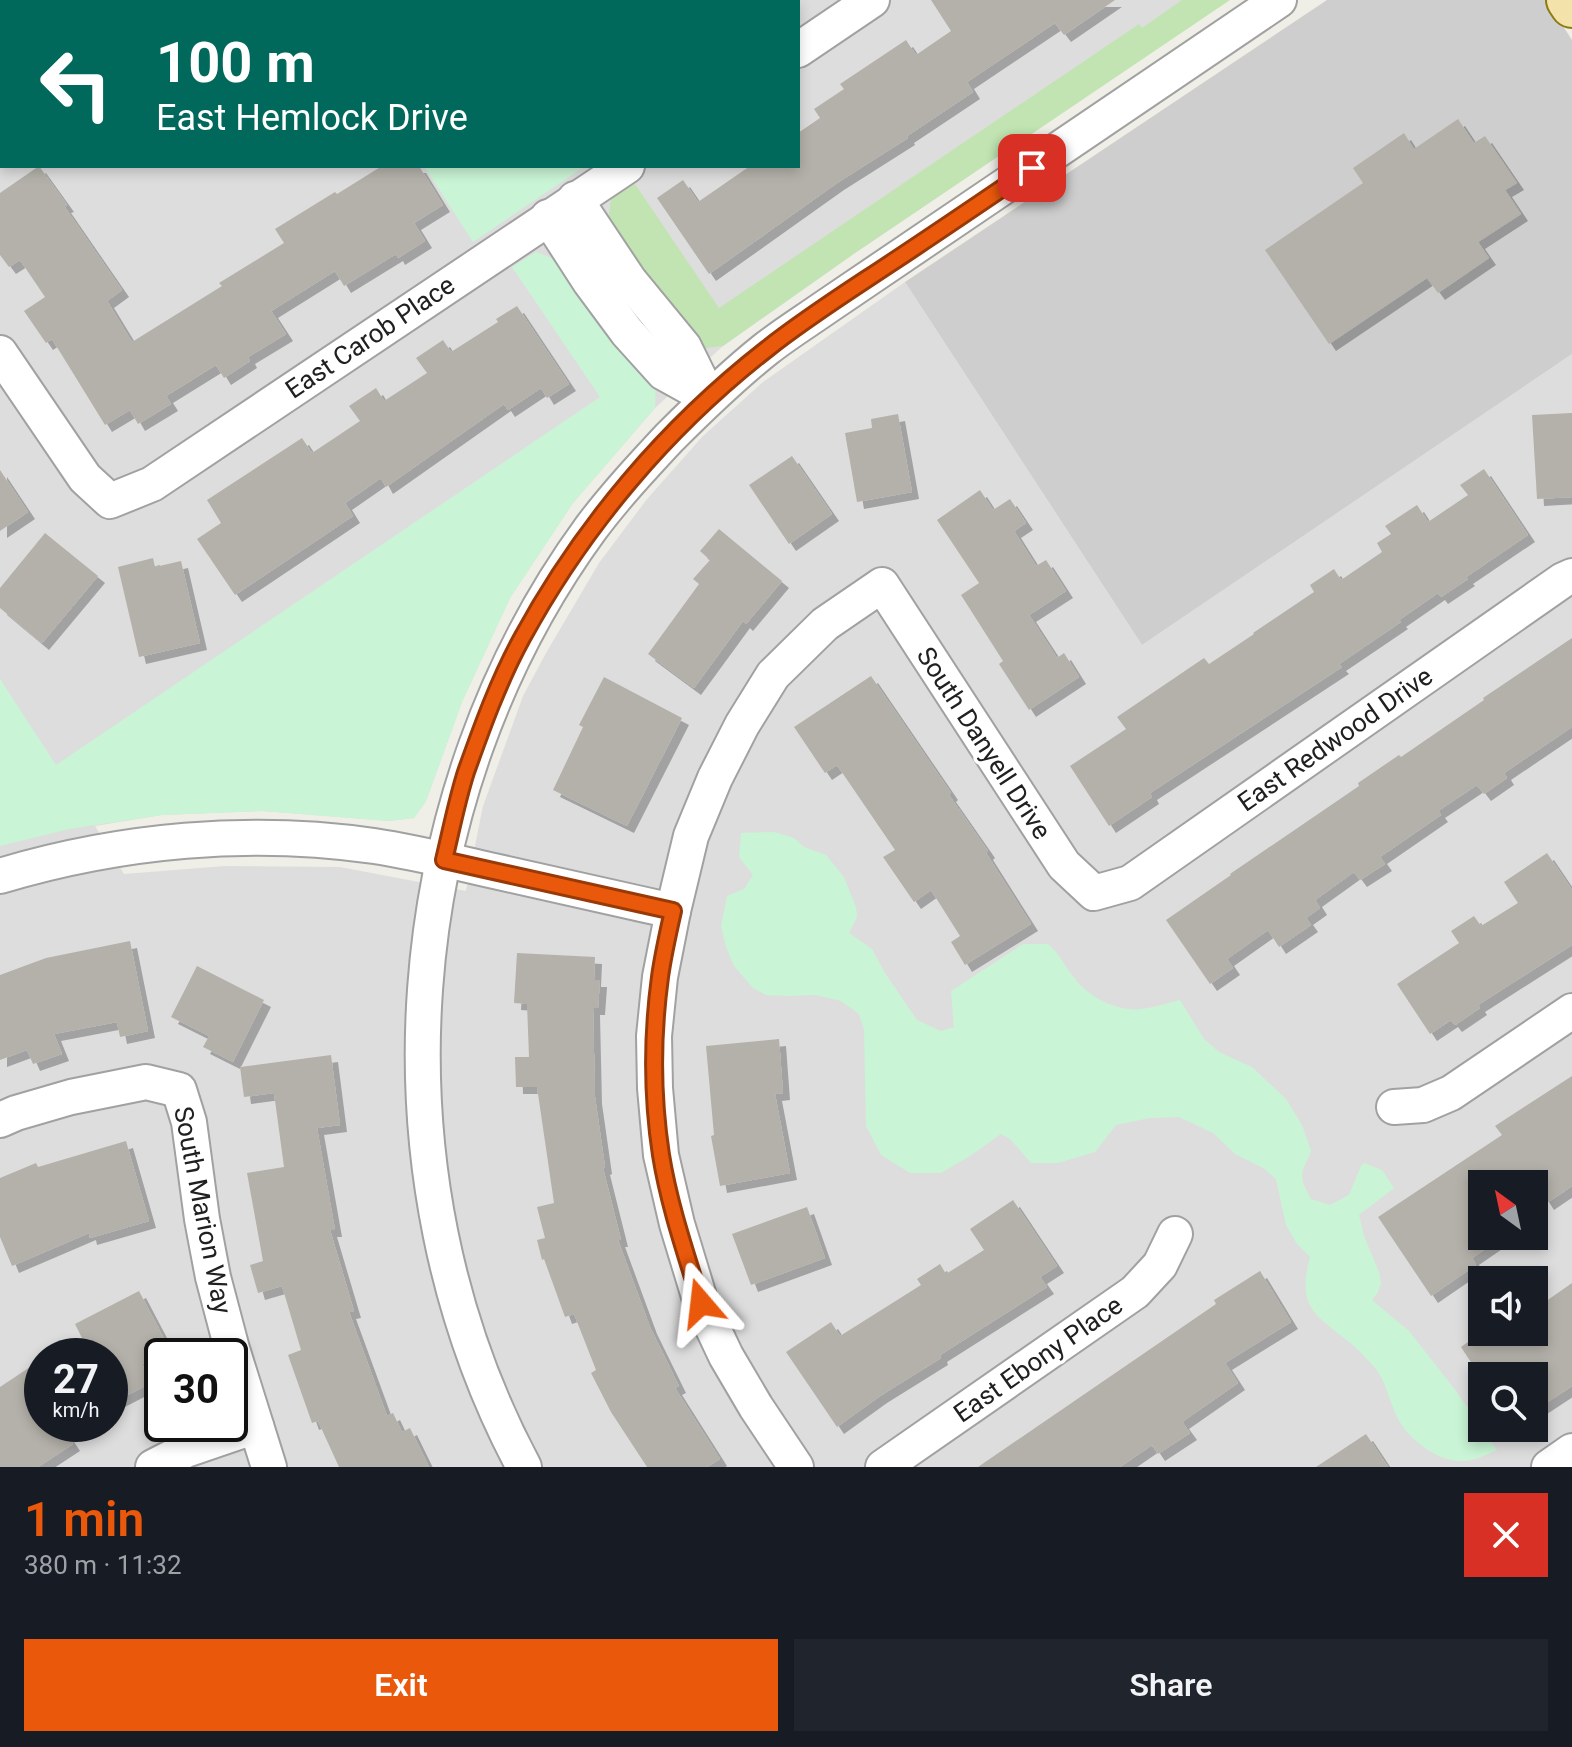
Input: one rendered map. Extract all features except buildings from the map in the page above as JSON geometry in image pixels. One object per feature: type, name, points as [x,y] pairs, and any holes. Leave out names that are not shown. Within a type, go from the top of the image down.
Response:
[{"type":"main road","points":[[1568,0],[1572,6]]},
{"type":"street","points":[[800,49],[872,0]]},
{"type":"street","points":[[524,1467],[480,1370],[456,1297],[441,1235],[424,1114],[422,1040],[428,947],[444,860],[465,775],[521,641],[591,528],[629,480],[709,398],[767,349],[826,307],[1279,0]]},
{"type":"street","name":"East Carob Place","points":[[0,353],[85,478],[110,501],[152,484],[624,168]]},
{"type":"street","points":[[561,208],[590,282],[627,332],[664,373],[709,398]]},
{"type":"street","name":"East Redwood Drive","points":[[1094,893],[1130,883],[1572,576]]},
{"type":"street","name":"South Danyell Drive","points":[[673,911],[691,836],[715,778],[742,725],[773,675],[825,624],[882,585],[1064,865],[1094,893]]},
{"type":"street","points":[[0,876],[84,854],[162,843],[238,838],[295,839],[373,846],[673,911],[660,977],[654,1036],[655,1088],[661,1155],[667,1183],[701,1303],[748,1394],[796,1467]]},
{"type":"street","points":[[1394,1107],[1423,1105],[1451,1093],[1572,1011]]},
{"type":"street","name":"South Marion Way","points":[[0,1120],[71,1097],[146,1082],[179,1090],[189,1122],[213,1277],[269,1467]]},
{"type":"street","name":"East Ebony Place","points":[[883,1467],[1135,1292],[1160,1265],[1175,1234]]},
{"type":"street","points":[[153,1467],[186,1450],[256,1426]]},
{"type":"street","points":[[1549,1467],[1572,1451]]},
{"type":"shaded area","points":[[800,0],[1229,0],[723,346],[655,408],[573,503],[510,598],[462,702],[426,801],[414,818],[389,821],[263,811],[162,815],[95,826],[124,874],[225,866],[340,867],[466,891],[483,806],[523,696],[599,563],[647,499],[703,436],[763,382],[905,282],[1142,645],[1572,354],[1572,1467],[0,1467],[0,168],[800,168]]},
{"type":"shaded area","points":[[1327,0],[1546,0],[1572,40],[1572,354],[1142,645],[905,282]]},
{"type":"green space","points":[[1182,0],[1230,0],[855,253],[723,346],[697,349],[607,232],[611,198],[635,184],[719,308],[1139,24],[1142,28]]},
{"type":"green space","points":[[425,168],[582,168],[473,242]]},
{"type":"green space","points":[[536,252],[562,262],[656,380],[655,408],[573,503],[510,598],[462,702],[426,801],[414,818],[389,821],[263,811],[162,815],[69,829],[0,846],[0,679],[56,765],[600,397],[512,267]]},
{"type":"green space","points":[[774,832],[794,838],[804,847],[826,855],[844,877],[856,907],[857,917],[849,933],[872,949],[917,1020],[941,1031],[954,1027],[951,991],[1023,944],[1048,944],[1081,986],[1105,1002],[1133,1009],[1180,1000],[1204,1039],[1219,1052],[1252,1067],[1286,1099],[1302,1125],[1311,1151],[1302,1175],[1311,1199],[1330,1205],[1349,1195],[1364,1163],[1382,1170],[1394,1188],[1359,1215],[1381,1283],[1372,1300],[1409,1331],[1468,1408],[1468,1442],[1491,1442],[1497,1450],[1471,1460],[1453,1460],[1427,1450],[1406,1431],[1375,1368],[1311,1307],[1306,1287],[1310,1257],[1297,1244],[1286,1225],[1276,1179],[1263,1168],[1235,1154],[1213,1133],[1179,1117],[1150,1118],[1116,1125],[1095,1152],[1058,1163],[1031,1163],[1010,1139],[1001,1134],[941,1173],[910,1173],[881,1155],[866,1126],[864,1030],[859,1014],[841,1001],[815,995],[766,995],[753,988],[734,966],[721,926],[727,896],[744,889],[753,875],[739,857],[741,833]]},
{"type":"route","points":[[701,1303],[677,1224],[661,1155],[655,1088],[657,1006],[673,911],[444,860],[465,775],[493,702],[521,641],[551,587],[591,528],[629,480],[709,398],[767,349],[1032,168]]}]
